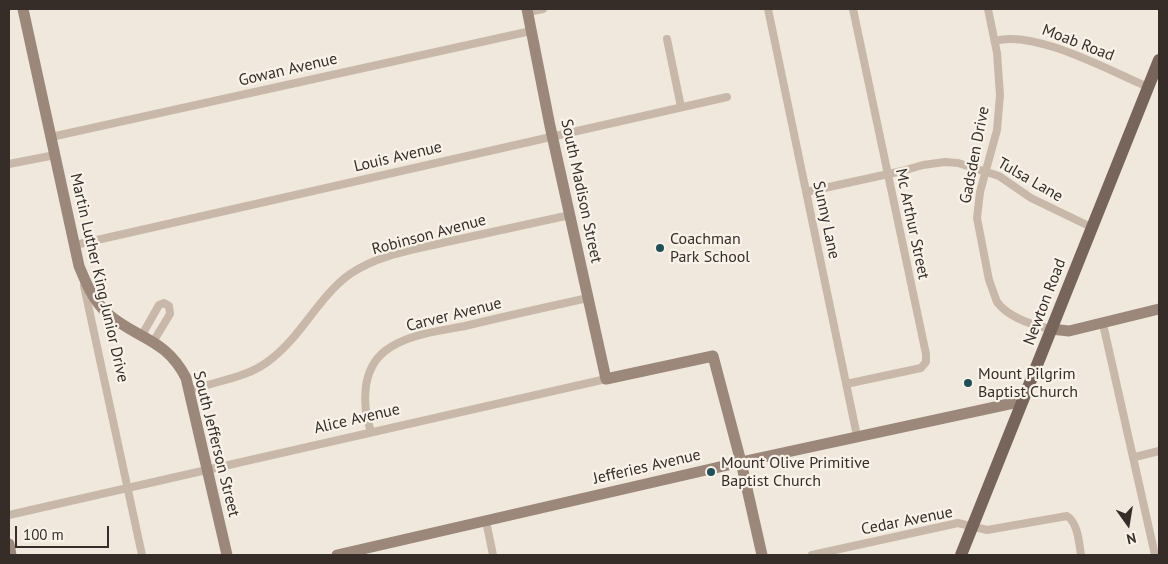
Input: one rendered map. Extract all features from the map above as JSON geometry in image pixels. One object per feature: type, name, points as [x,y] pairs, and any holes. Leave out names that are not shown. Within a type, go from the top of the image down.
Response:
[{"type":"main road","name":"Newton Road","points":[[961,555],[1159,60]]},
{"type":"street","name":"Martin Luther King Junior Drive","points":[[23,9],[129,488],[142,555]]},
{"type":"street","points":[[527,10],[543,9]]},
{"type":"street","name":"Sunny Lane","points":[[768,9],[857,436]]},
{"type":"street","name":"Mc Arthur Street","points":[[846,384],[920,368],[926,362],[926,354],[853,9]]},
{"type":"street","name":"Gadsden Drive","points":[[988,9],[1000,78],[999,113],[980,192],[977,218],[994,298],[1002,309],[1036,326],[1051,329]]},
{"type":"street","name":"South Madison Street","points":[[527,10],[552,136],[606,379]]},
{"type":"street","name":"Gowan Avenue","points":[[51,137],[531,31]]},
{"type":"street","name":"Moab Road","points":[[995,41],[1005,38],[1028,39],[1148,87]]},
{"type":"street","points":[[667,39],[681,108]]},
{"type":"street","name":"Louis Avenue","points":[[75,245],[727,96]]},
{"type":"street","points":[[9,164],[55,155]]},
{"type":"street","name":"Tulsa Lane","points":[[806,192],[945,162],[969,165],[999,176],[1051,209],[1091,227]]},
{"type":"street","name":"Robinson Avenue","points":[[189,391],[235,379],[269,361],[290,342],[324,298],[350,274],[374,261],[424,247],[570,215]]},
{"type":"street","name":"South Jefferson Street","points":[[80,266],[92,294],[103,309],[154,342],[178,363],[186,378],[226,555]]},
{"type":"street","name":"Carver Avenue","points":[[371,432],[365,407],[366,384],[375,363],[386,350],[414,337],[588,298]]},
{"type":"street","points":[[142,335],[159,305],[169,306],[170,314],[154,342]]},
{"type":"street","points":[[1051,329],[1069,331],[1159,309]]},
{"type":"street","points":[[1103,324],[1135,457],[1155,555]]},
{"type":"street","name":"Alice Avenue","points":[[9,514],[713,356],[741,462]]},
{"type":"street","name":"Jefferies Avenue","points":[[337,555],[741,462],[1023,401]]},
{"type":"street","points":[[1135,457],[1159,451]]},
{"type":"street","points":[[741,462],[762,555]]},
{"type":"street","name":"Cedar Avenue","points":[[812,555],[958,523],[987,530],[1067,516],[1072,519],[1075,526],[1081,555]]},
{"type":"street","points":[[486,521],[493,555]]},
{"type":"street","points":[[9,544],[11,555]]},
{"type":"place","name":"Coachman Park School","points":[[660,248]]},
{"type":"place","name":"Mount Pilgrim Baptist Church","points":[[968,383]]},
{"type":"place","name":"Mount Olive Primitive Baptist Church","points":[[711,472]]}]
